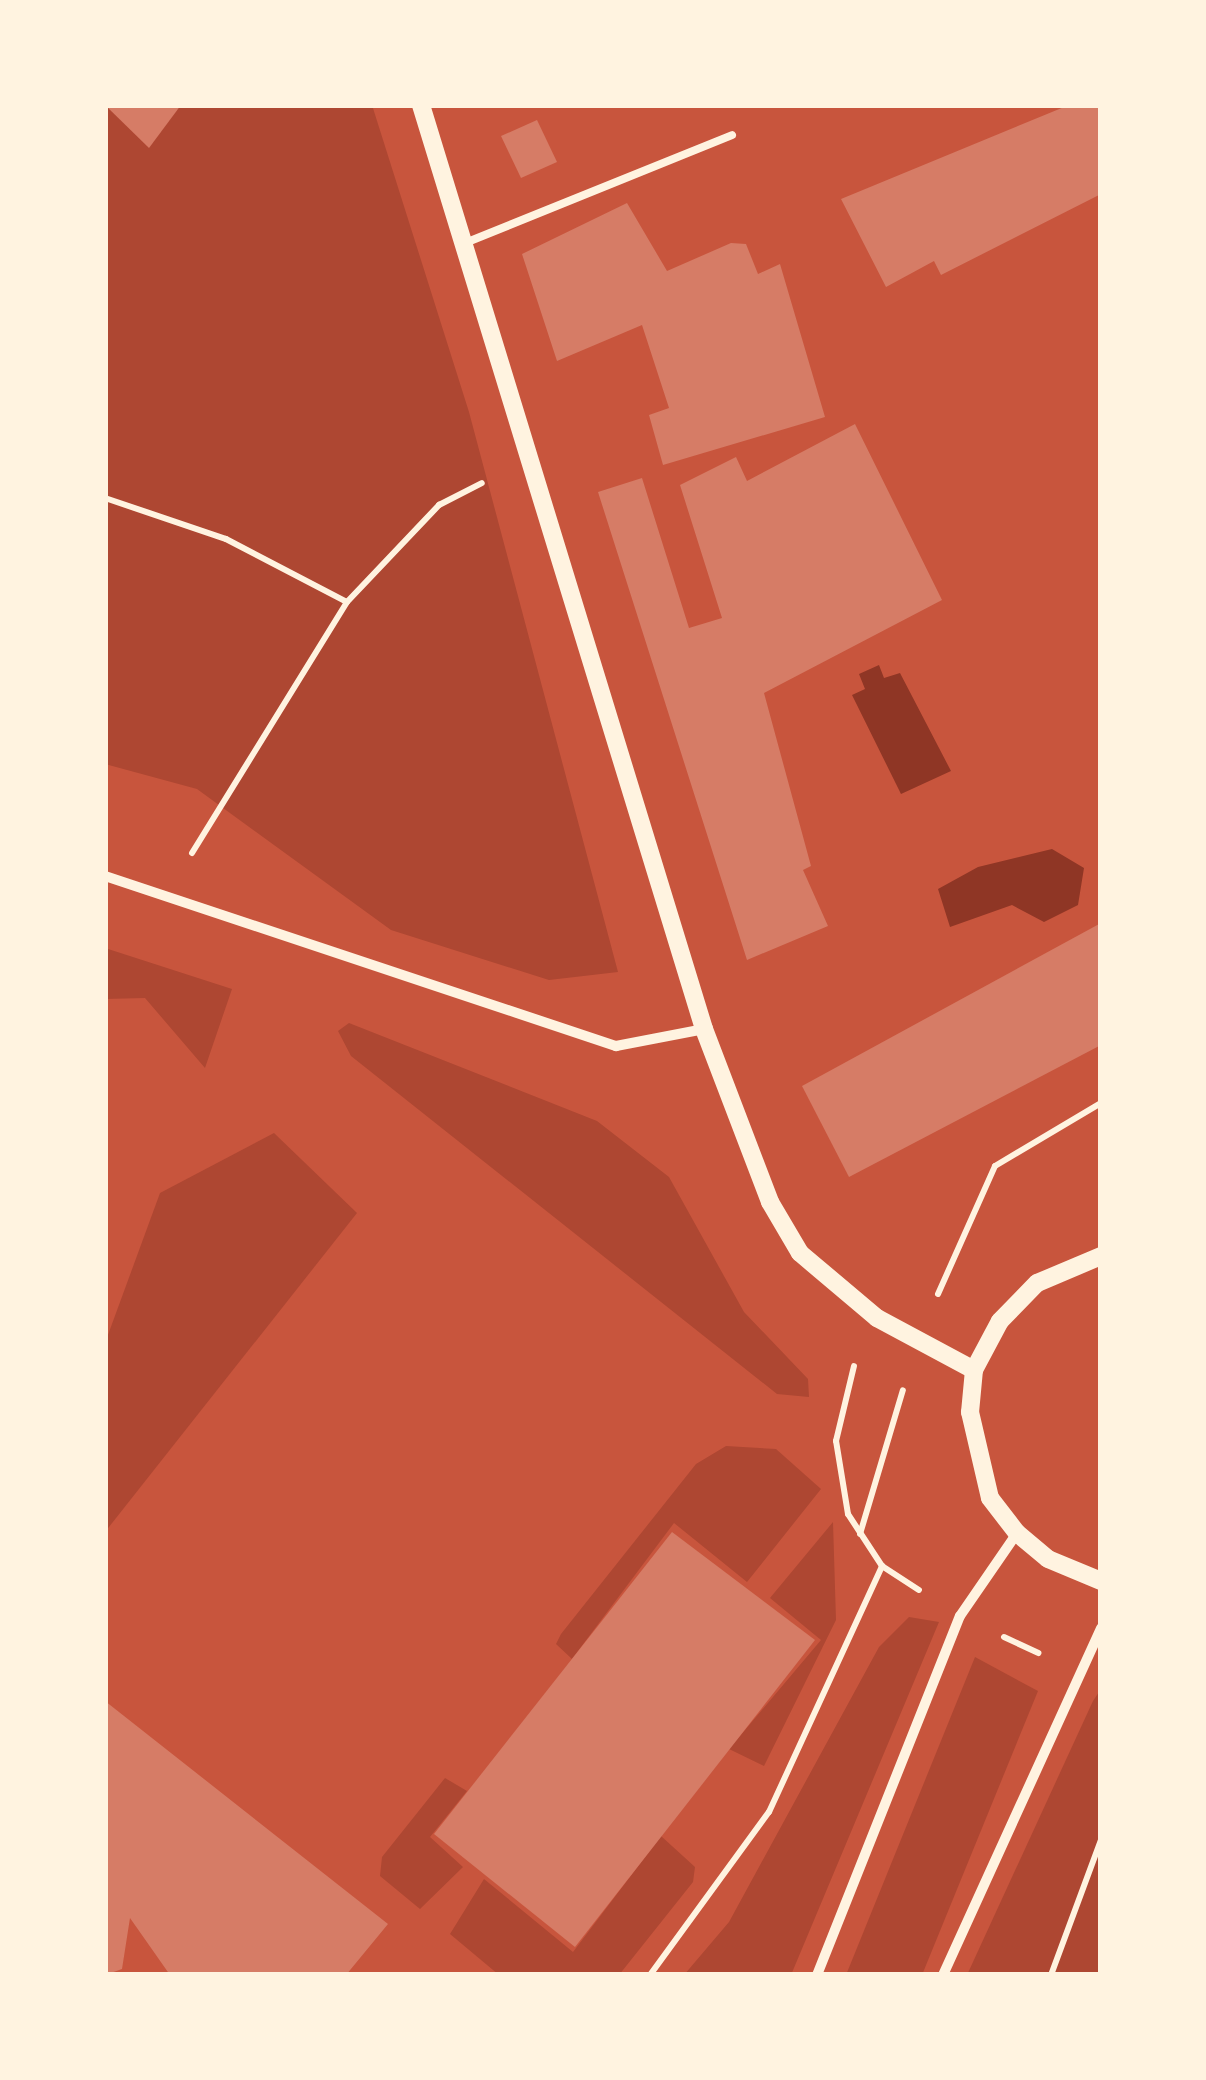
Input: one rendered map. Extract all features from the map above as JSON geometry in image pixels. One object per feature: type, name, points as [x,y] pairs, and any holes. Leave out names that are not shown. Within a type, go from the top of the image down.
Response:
[{"type":"street","points":[[422,105],[704,1028],[770,1202],[800,1253],[877,1318],[974,1370]]},
{"type":"street","points":[[105,876],[167,892],[616,1046],[704,1028]]},
{"type":"street","points":[[1101,1256],[1037,1283],[1000,1321],[974,1370],[975,1457],[1016,1533],[1048,1559],[1101,1580]]},
{"type":"street","points":[[818,1975],[960,1616],[1016,1533]]},
{"type":"street","points":[[943,1975],[1101,1628]]},
{"type":"lane","points":[[464,243],[732,135]]},
{"type":"path","points":[[167,892],[347,602],[439,504],[532,458]]},
{"type":"path","points":[[105,498],[226,539],[347,602]]},
{"type":"path","points":[[650,1975],[769,1812],[882,1566],[848,1514],[836,1441],[840,1396],[877,1318]]},
{"type":"path","points":[[1051,1975],[1101,1840]]},
{"type":"shaded area","points":[[105,105],[372,105],[469,412],[618,972],[549,980],[391,930],[197,789],[105,764]]},
{"type":"shaded area","points":[[879,665],[884,678],[900,673],[951,771],[901,794],[852,695],[865,689],[859,674]]},
{"type":"shaded area","points":[[1052,849],[1084,868],[1078,905],[1044,922],[1012,905],[950,927],[938,889],[978,867]]},
{"type":"shaded area","points":[[105,948],[232,989],[205,1068],[145,998],[105,999]]},
{"type":"shaded area","points":[[349,1023],[597,1121],[669,1177],[744,1312],[808,1379],[809,1397],[777,1394],[351,1056],[338,1031]]},
{"type":"shaded area","points":[[274,1133],[357,1213],[105,1532],[105,1343],[160,1193]]},
{"type":"shaded area","points":[[726,1446],[776,1449],[821,1489],[747,1582],[674,1523],[572,1659],[556,1644],[561,1634],[696,1464]]},
{"type":"shaded area","points":[[833,1522],[836,1620],[764,1766],[729,1749],[821,1640],[770,1598]]},
{"type":"shaded area","points":[[909,1617],[939,1622],[791,1975],[684,1975],[729,1922],[879,1647]]},
{"type":"shaded area","points":[[975,1657],[1038,1691],[922,1975],[846,1975]]},
{"type":"shaded area","points":[[1101,1689],[1101,1975],[967,1975],[1093,1701]]},
{"type":"shaded area","points":[[445,1778],[467,1791],[430,1837],[463,1867],[420,1909],[380,1876],[382,1857]]},
{"type":"shaded area","points":[[661,1836],[695,1867],[693,1882],[619,1975],[499,1975],[450,1934],[484,1879],[573,1952]]},
{"type":"building","points":[[105,105],[181,105],[149,148]]},
{"type":"building","points":[[1069,105],[1101,105],[1101,194],[941,275],[934,261],[886,287],[841,199]]},
{"type":"building","points":[[537,120],[557,162],[521,178],[501,136]]},
{"type":"building","points":[[627,203],[667,271],[731,243],[746,244],[758,274],[780,264],[825,417],[663,465],[649,415],[669,408],[642,325],[557,361],[522,254]]},
{"type":"building","points":[[855,424],[942,600],[764,693],[811,866],[803,870],[828,926],[747,960],[598,492],[642,478],[689,628],[722,618],[680,485],[736,457],[747,481]]},
{"type":"building","points":[[1101,923],[1101,1045],[849,1177],[802,1086]]},
{"type":"building","points":[[672,1532],[815,1640],[575,1947],[434,1834]]},
{"type":"building","points":[[105,1701],[388,1924],[346,1975],[170,1975],[130,1918],[122,1969],[105,1975]]}]
